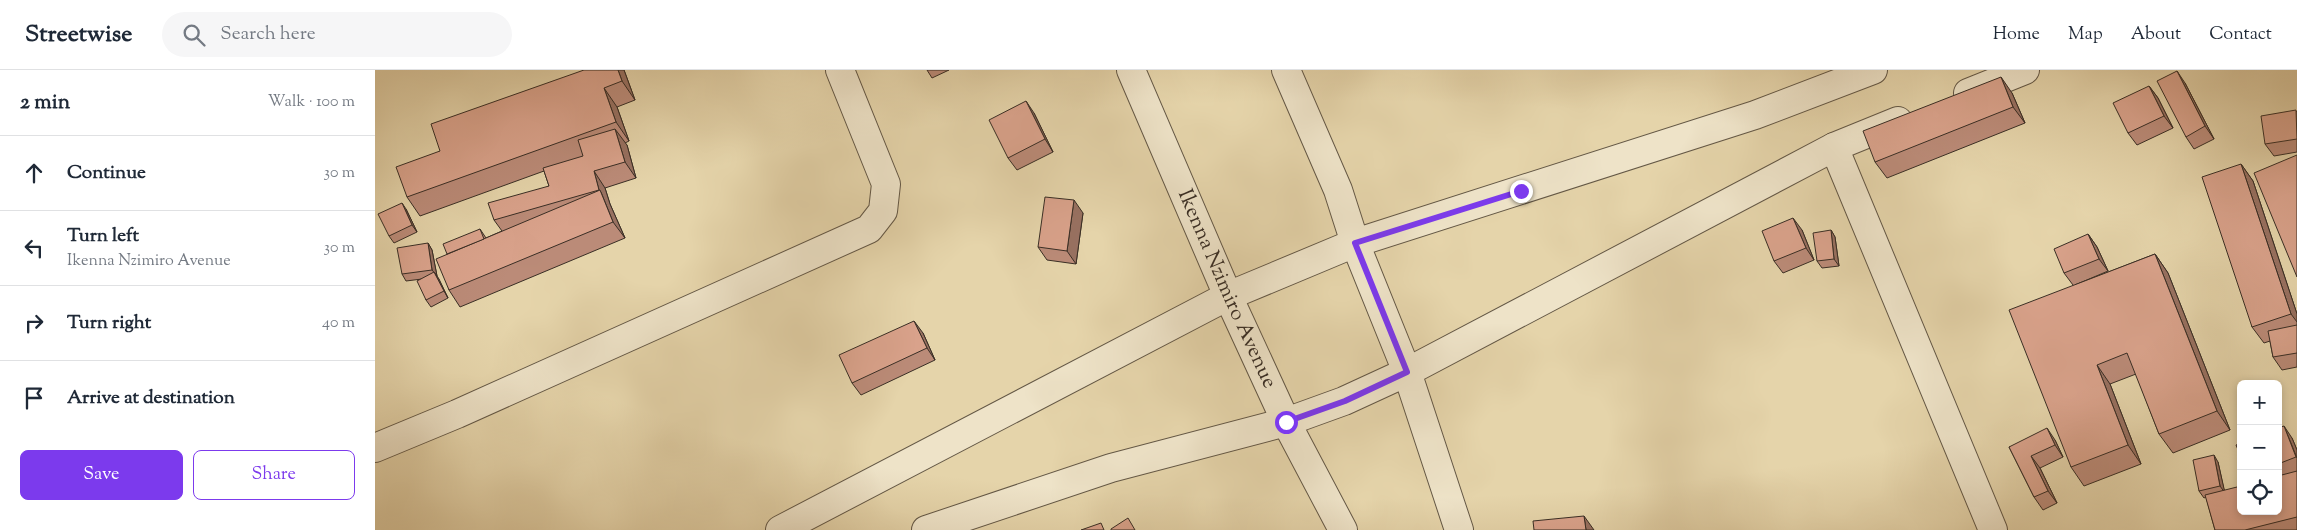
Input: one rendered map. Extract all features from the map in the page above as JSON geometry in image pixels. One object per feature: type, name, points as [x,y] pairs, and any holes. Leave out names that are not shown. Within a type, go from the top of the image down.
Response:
[{"type":"street","points":[[375,448],[457,414],[869,229],[883,211],[886,184],[840,70]]},
{"type":"street","name":"Ikenna Nzimiro Avenue","points":[[1131,70],[1227,296],[1286,422],[1343,530]]},
{"type":"street","points":[[1286,70],[1338,190],[1355,243],[1407,372],[1459,530]]},
{"type":"street","points":[[780,530],[1227,296],[1355,243],[1755,115],[1873,70]]},
{"type":"street","points":[[926,530],[1111,468],[1286,422],[1345,401],[1407,372],[1834,147],[2025,70]]},
{"type":"street","points":[[1834,147],[1993,530]]},
{"type":"building","points":[[584,70],[618,70],[622,81],[604,88],[616,122],[407,197],[396,167],[440,151],[431,124]]},
{"type":"building","points":[[2177,71],[2205,126],[2186,137],[2157,81]]},
{"type":"building","points":[[2001,77],[2013,107],[1875,162],[1863,131]]},
{"type":"building","points":[[2149,86],[2164,116],[2128,133],[2113,103]]},
{"type":"building","points":[[1026,101],[1045,139],[1008,158],[989,120]]},
{"type":"building","points":[[2296,110],[2297,139],[2265,144],[2261,116]]},
{"type":"building","points":[[615,129],[625,162],[594,171],[599,190],[494,220],[488,203],[549,186],[543,168],[583,156],[578,140]]},
{"type":"building","points":[[2297,155],[2297,277],[2254,173]]},
{"type":"building","points":[[2241,164],[2291,314],[2252,327],[2202,177]]},
{"type":"building","points":[[600,190],[613,222],[449,290],[436,259]]},
{"type":"building","points":[[1045,197],[1074,200],[1067,251],[1038,247]]},
{"type":"building","points":[[402,203],[412,225],[389,236],[378,214]]},
{"type":"building","points":[[1793,218],[1806,248],[1774,261],[1762,231]]},
{"type":"building","points":[[480,229],[484,239],[447,254],[443,244]]},
{"type":"building","points":[[1831,230],[1834,259],[1817,261],[1813,233]]},
{"type":"building","points":[[2088,234],[2099,259],[2064,273],[2054,249]]},
{"type":"building","points":[[428,243],[432,270],[402,274],[397,248]]},
{"type":"building","points":[[2155,254],[2217,411],[2159,434],[2127,353],[2097,365],[2128,445],[2071,467],[2009,310]]},
{"type":"building","points":[[434,272],[444,291],[426,300],[417,281]]},
{"type":"building","points":[[914,321],[927,348],[852,383],[839,355]]},
{"type":"building","points":[[2297,325],[2297,353],[2273,357],[2268,331]]},
{"type":"building","points":[[2284,426],[2296,457],[2282,462],[2282,427]]},
{"type":"building","points":[[2047,428],[2055,445],[2031,456],[2048,491],[2034,497],[2009,447]]},
{"type":"building","points":[[2214,455],[2220,486],[2199,491],[2193,460]]},
{"type":"building","points":[[2297,471],[2297,517],[2245,530],[2215,530],[2205,495],[2237,487],[2237,515],[2282,515],[2282,475]]},
{"type":"building","points":[[1584,516],[1586,530],[1534,530],[1533,521]]},
{"type":"building","points":[[1128,518],[1135,530],[1111,530],[1111,529]]},
{"type":"building","points":[[1101,523],[1104,530],[1081,530]]},
{"type":"route","points":[[1286,422],[1345,401],[1407,372],[1355,243],[1521,191]]}]
